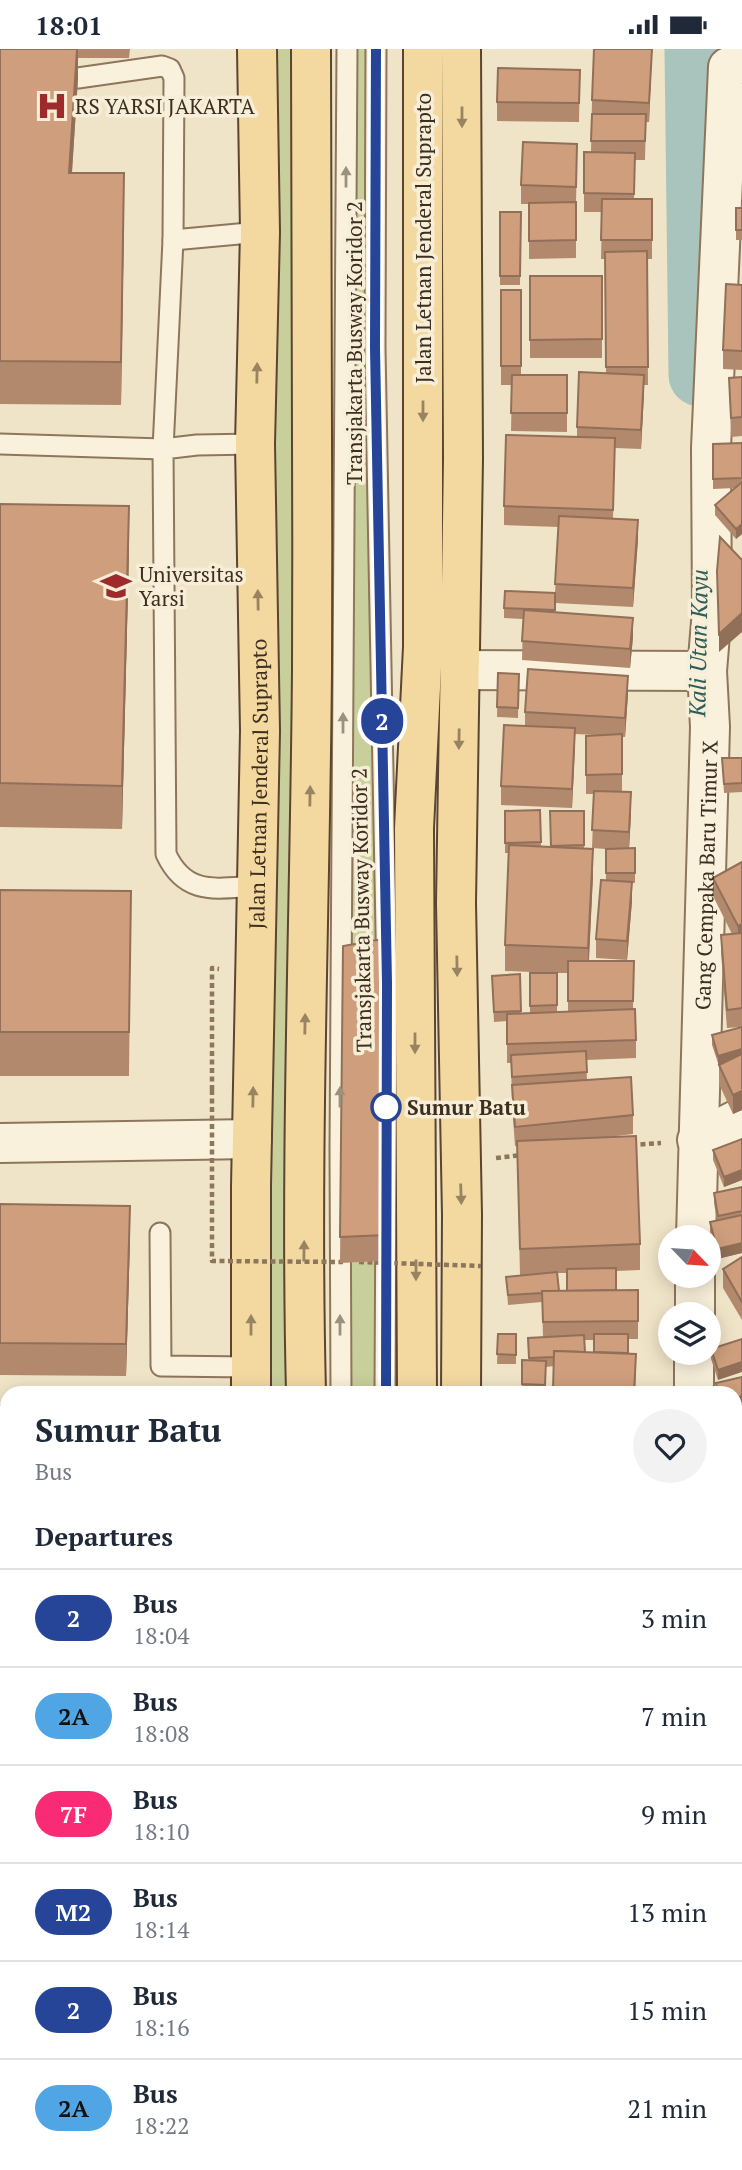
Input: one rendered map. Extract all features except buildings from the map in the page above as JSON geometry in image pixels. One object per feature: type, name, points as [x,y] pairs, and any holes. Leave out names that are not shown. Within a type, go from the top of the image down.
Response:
[{"type":"main road","name":"Jalan Letnan Jenderal Suprapto","points":[[251,1380],[252,1139],[260,731],[255,444],[260,232],[257,49]]},
{"type":"main road","points":[[306,1386],[303,1294],[304,1089],[312,671],[311,49]]},
{"type":"main road","name":"Jalan Letnan Jenderal Suprapto","points":[[417,1386],[414,853],[423,647],[423,49]]},
{"type":"main road","name":"Jalan Letnan Jenderal Suprapto","points":[[461,49],[463,472],[456,903],[462,1229],[461,1386]]},
{"type":"main road","points":[[260,731],[312,671]]},
{"type":"main road","points":[[414,853],[456,903]]},
{"type":"street","name":"Gang Cempaka Baru Timur X","points":[[696,1225],[709,727],[704,671],[712,610],[711,448],[728,67],[742,64]]},
{"type":"street","points":[[460,670],[657,673],[704,671]]},
{"type":"street","points":[[697,1140],[742,1117]]},
{"type":"street","points":[[0,1143],[252,1139]]},
{"type":"street","points":[[694,1365],[694,1386]]},
{"type":"lane","name":"Transjakarta Busway Koridor 2","points":[[341,1386],[347,49]]},
{"type":"lane","name":"Transjakarta Busway Koridor 2","points":[[376,49],[375,348],[387,983],[386,1386]]},
{"type":"lane","points":[[78,78],[162,67],[170,69],[174,78],[173,240],[163,449],[166,854],[174,869],[192,884],[205,888],[257,886]]},
{"type":"lane","points":[[173,240],[260,232]]},
{"type":"lane","points":[[0,444],[163,449],[197,445],[255,444]]},
{"type":"lane","points":[[160,1233],[161,1366],[251,1380]]},
{"type":"path","points":[[212,1090],[212,1261],[344,1262]]},
{"type":"path","points":[[619,1147],[645,1144]]},
{"type":"path","points":[[460,1161],[526,1155]]},
{"type":"path","points":[[357,1262],[481,1266]]},
{"type":"green space","points":[[257,49],[312,49],[307,1386],[251,1386]]},
{"type":"green space","points":[[347,49],[377,49],[386,965],[341,973]]},
{"type":"green space","points":[[385,1261],[383,1386],[341,1386],[340,1263]]},
{"type":"waterway","name":"Kali Utan Kayu","points":[[696,49],[700,375]]},
{"type":"bus line","name":"2","points":[[376,49],[375,348],[387,983],[386,1386]]},
{"type":"place","name":"RS YARSI JAKARTA","points":[[52,106]]},
{"type":"place","name":"Universitas Yarsi","points":[[116,586]]},
{"type":"place","name":"Sumur Batu","points":[[386,1107]]}]
